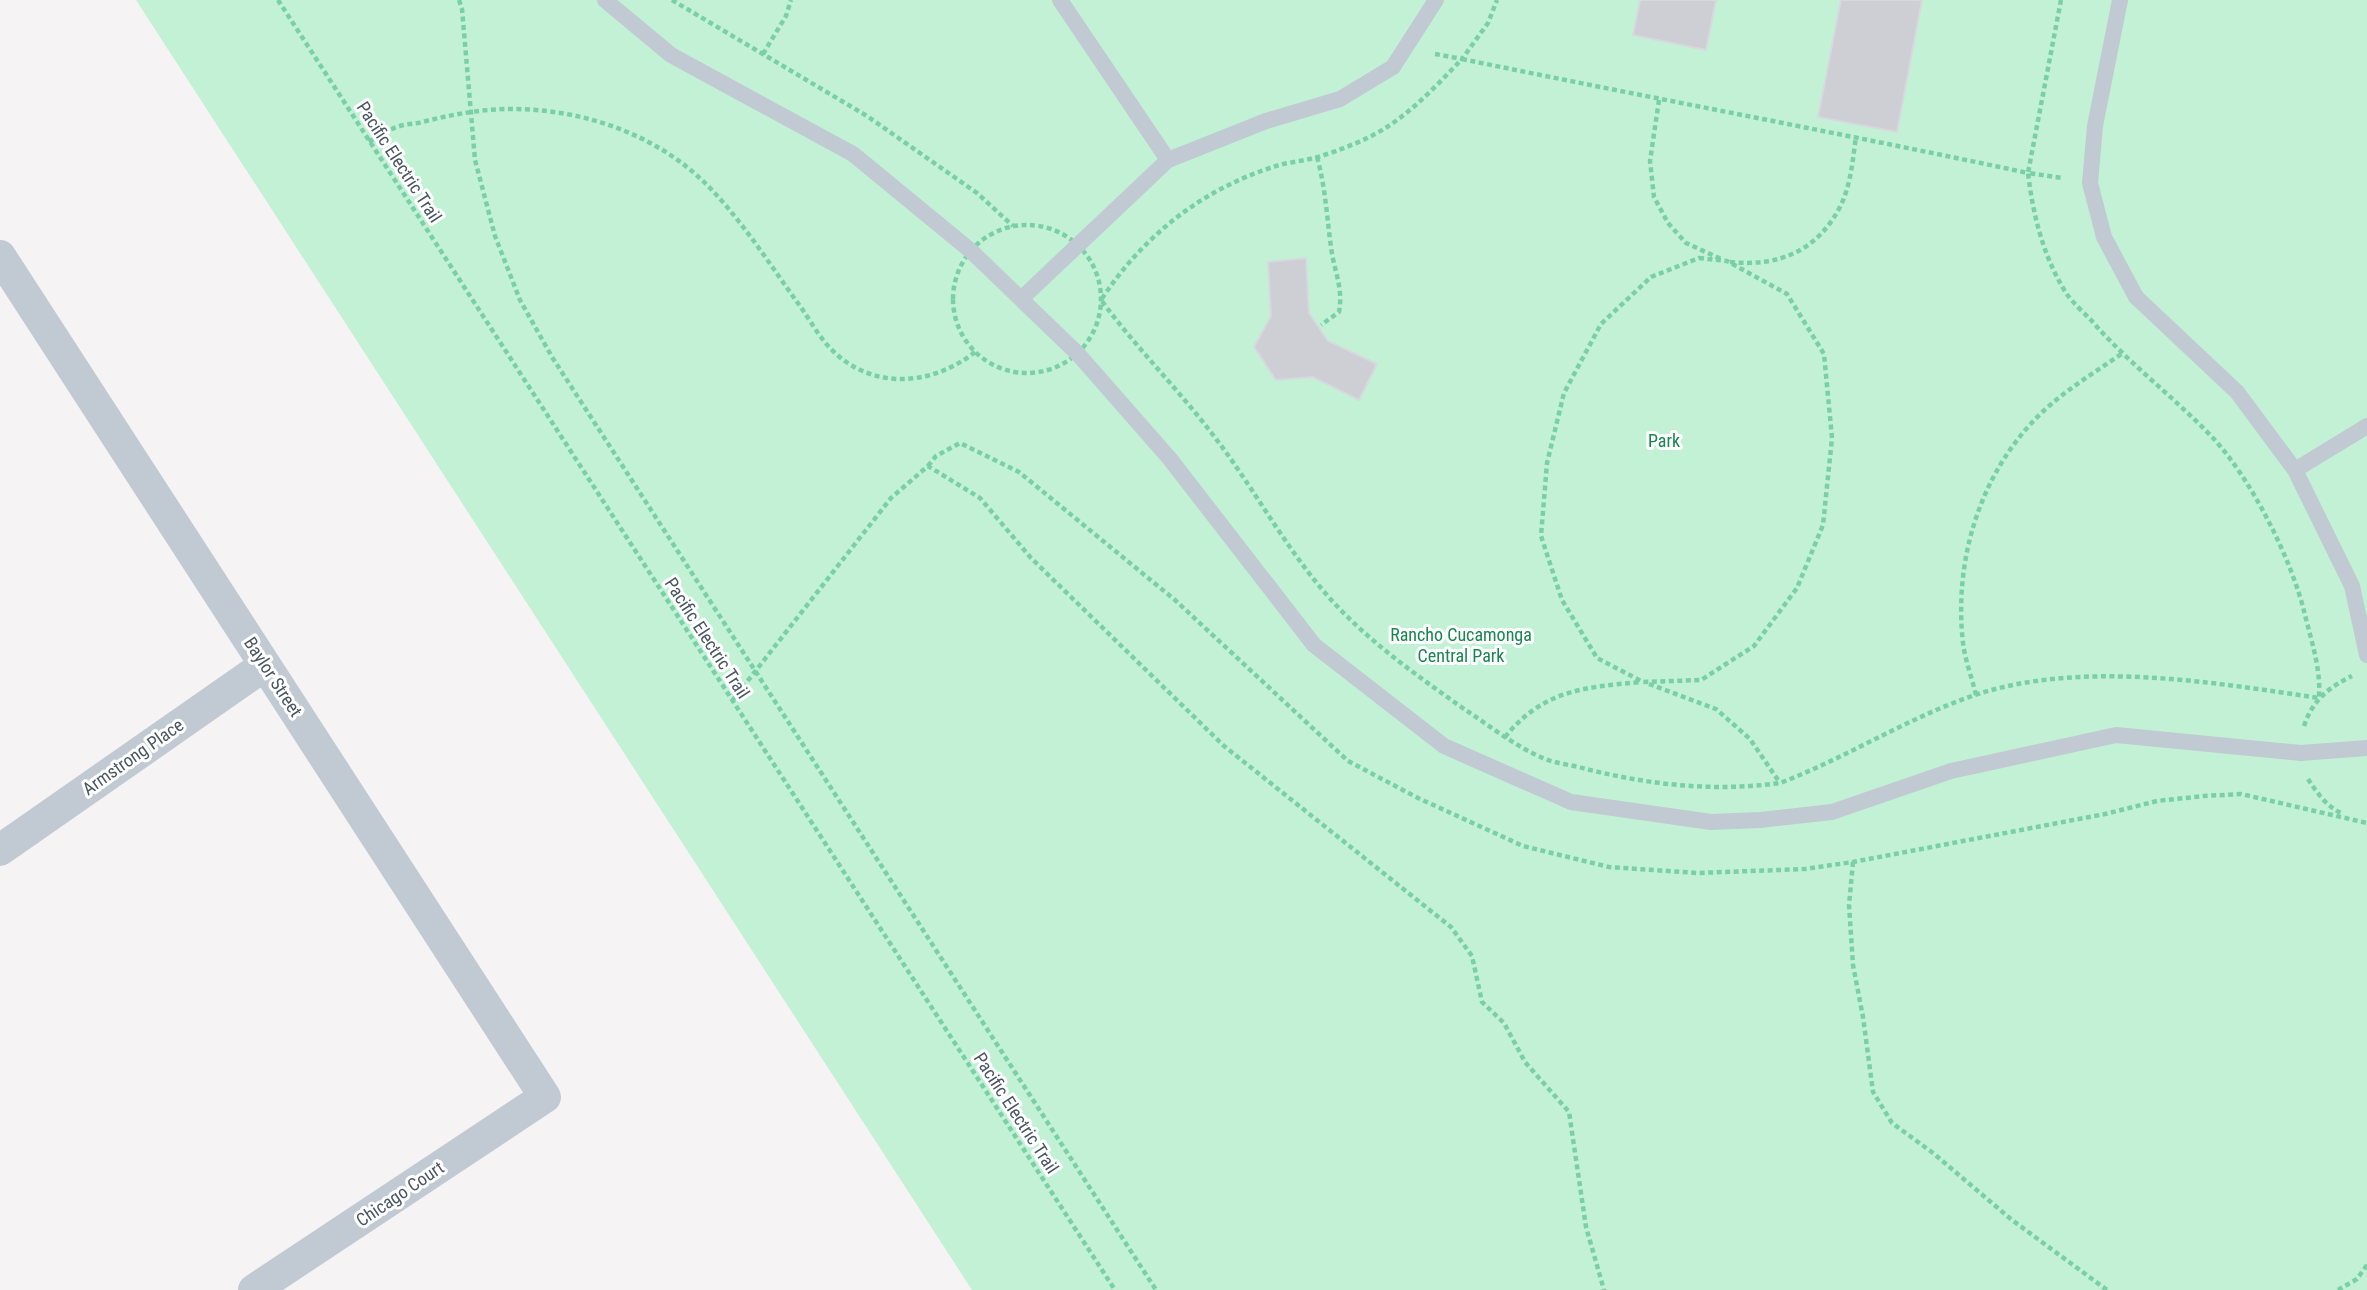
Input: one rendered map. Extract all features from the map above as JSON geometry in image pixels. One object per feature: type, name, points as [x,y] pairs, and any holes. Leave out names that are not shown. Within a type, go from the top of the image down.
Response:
[{"type":"street","name":"Baylor Street","points":[[0,256],[545,1097]]},
{"type":"street","name":"Armstrong Place","points":[[0,850],[265,665]]},
{"type":"street","name":"Chicago Court","points":[[254,1290],[545,1097]]},
{"type":"lane","points":[[605,0],[671,55],[853,154],[971,251],[1078,354],[1170,459],[1314,645],[1444,746],[1571,802],[1711,822],[1760,820],[1832,812],[1951,771],[2116,735],[2301,753],[2367,748]]},
{"type":"lane","points":[[1060,0],[1168,160]]},
{"type":"lane","points":[[1022,298],[1168,160],[1266,121],[1340,99],[1393,66],[1436,0]]},
{"type":"lane","points":[[2120,0],[2095,126],[2090,183],[2104,237],[2136,298],[2237,392],[2295,470],[2352,586],[2367,655]]},
{"type":"lane","points":[[2295,470],[2367,426]]},
{"type":"path","name":"Pacific Electric Trail","points":[[278,0],[1115,1290]]},
{"type":"path","name":"Pacific Electric Trail","points":[[459,0],[475,160],[492,224],[520,300],[552,356],[1156,1290]]},
{"type":"path","points":[[672,0],[867,116],[977,193],[1013,226]]},
{"type":"path","points":[[763,54],[786,16],[791,0]]},
{"type":"path","points":[[1101,300],[1117,276],[1160,230],[1213,192],[1276,166],[1317,157],[1385,128],[1423,99],[1462,59],[1488,23],[1497,0]]},
{"type":"path","points":[[2061,0],[2028,173],[2031,203],[2039,234],[2052,267],[2067,294],[2123,353],[2215,441],[2238,470],[2275,534],[2299,588],[2320,680],[2319,698]]},
{"type":"path","points":[[1411,40],[1434,54],[1856,136],[2028,173],[2090,183]]},
{"type":"path","points":[[1505,737],[1518,720],[1560,695],[1589,687],[1701,680],[1754,646],[1797,588],[1823,525],[1832,438],[1824,354],[1787,293],[1686,243],[1668,223],[1654,197],[1650,161],[1660,100]]},
{"type":"path","points":[[369,142],[392,128],[492,109],[530,109],[575,115],[621,129],[663,151],[705,183],[746,231],[831,349],[853,366],[879,377],[909,380],[937,375],[963,362],[975,352]]},
{"type":"path","points":[[1780,783],[1750,739],[1716,709],[1643,682],[1597,658],[1562,600],[1541,536],[1548,463],[1564,393],[1601,324],[1651,277],[1699,258],[1755,264],[1802,251],[1824,230],[1841,204],[1850,175],[1856,136]]},
{"type":"path","points":[[1317,157],[1324,181],[1333,255],[1342,297],[1339,312],[1321,325]]},
{"type":"path","points":[[998,231],[1013,226],[1037,226],[1059,233]]},
{"type":"path","points":[[1093,267],[1099,281],[1101,300],[1093,333]]},
{"type":"path","points":[[960,269],[954,291],[955,313],[962,334],[975,352],[994,365],[1015,372],[1038,373],[1059,366]]},
{"type":"path","points":[[1101,300],[1209,430],[1292,551],[1326,594],[1366,636],[1422,680],[1505,737],[1546,759],[1625,779],[1702,788],[1745,788],[1780,783],[1976,695],[2020,685],[2079,678],[2148,677],[2220,683],[2319,698]]},
{"type":"path","points":[[1976,695],[1963,644],[1962,599],[1967,552],[1980,505],[2003,460],[2022,433],[2049,406],[2123,353]]},
{"type":"path","points":[[732,701],[891,498],[936,456],[960,443],[1019,472],[1175,600],[1348,761],[1418,798],[1523,846],[1609,867],[1697,873],[1805,869],[2105,814],[2157,801],[2241,794],[2367,823]]},
{"type":"path","points":[[928,466],[980,498],[1031,558],[1224,746],[1451,927],[1472,956],[1482,1002],[1504,1023],[1525,1062],[1569,1112],[1586,1227],[1604,1290]]},
{"type":"path","points":[[2308,715],[2319,698],[2333,685],[2359,675]]},
{"type":"path","points":[[1853,862],[1849,905],[1853,965],[1873,1092],[1892,1123],[1933,1153],[2012,1220],[2107,1290]]},
{"type":"path","points":[[2338,1290],[2357,1279],[2367,1265]]},
{"type":"green space","name":"Rancho Cucamonga Central Park","points":[[136,0],[2367,0],[2367,1290],[972,1290]]},
{"type":"building","points":[[1640,0],[1716,0],[1706,50],[1633,35]]},
{"type":"building","points":[[1841,0],[1922,0],[1897,132],[1818,117]]},
{"type":"building","points":[[1306,258],[1309,313],[1328,341],[1377,364],[1359,400],[1313,377],[1276,380],[1254,347],[1271,316],[1268,262]]},
{"type":"park label","name":"Park","points":[[1664,441]]}]
